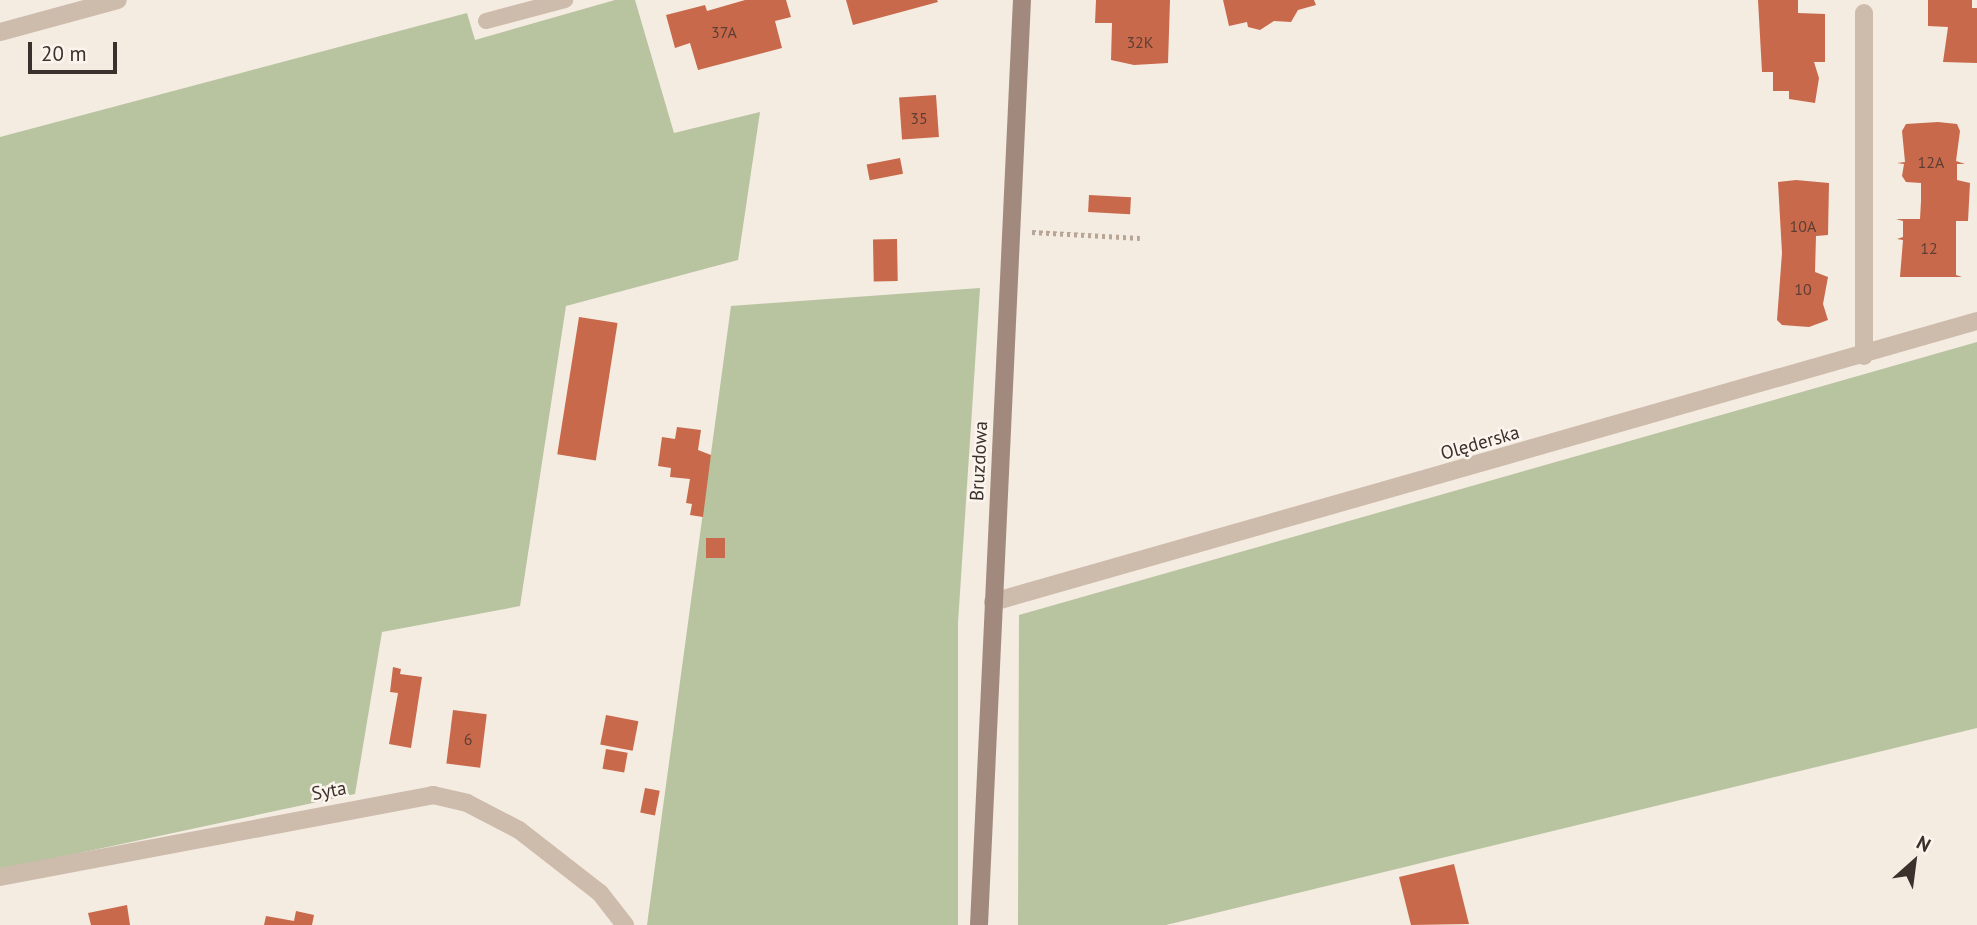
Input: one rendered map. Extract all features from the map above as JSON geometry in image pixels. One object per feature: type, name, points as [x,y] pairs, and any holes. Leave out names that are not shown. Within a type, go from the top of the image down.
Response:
[{"type":"street","points":[[0,32],[118,0]]},
{"type":"street","name":"Bruzdowa","points":[[979,925],[1022,0]]},
{"type":"street","points":[[1864,13],[1864,356]]},
{"type":"street","name":"Olęderska","points":[[993,602],[1864,356],[1977,321]]},
{"type":"street","name":"Syta","points":[[0,877],[433,795],[467,803],[519,831],[600,893],[625,925]]},
{"type":"lane","points":[[486,21],[565,0]]},
{"type":"path","points":[[1012,231],[1140,238]]},
{"type":"green space","points":[[615,0],[635,0],[674,133],[760,112],[738,260],[566,306],[520,606],[382,632],[355,794],[0,870],[0,137],[467,13],[475,40]]},
{"type":"green space","points":[[980,288],[958,623],[958,925],[647,925],[731,306]]},
{"type":"green space","points":[[1977,342],[1977,728],[1166,925],[1018,925],[1019,615]]},
{"type":"building","points":[[745,0],[786,0],[791,17],[775,21],[782,48],[698,70],[690,43],[675,48],[666,15],[705,5],[707,11]]},
{"type":"building","points":[[846,0],[937,0],[938,2],[853,25]]},
{"type":"building","points":[[1096,0],[1170,0],[1168,63],[1134,65],[1111,60],[1112,23],[1095,23]]},
{"type":"building","points":[[1223,0],[1314,0],[1316,5],[1298,10],[1291,22],[1274,21],[1260,30],[1248,27],[1247,22],[1229,26]]},
{"type":"building","points":[[1758,0],[1798,0],[1798,13],[1825,14],[1825,62],[1814,62],[1819,78],[1815,103],[1789,99],[1789,91],[1773,91],[1773,72],[1762,72]]},
{"type":"building","points":[[1928,0],[1972,0],[1972,8],[1977,8],[1977,63],[1943,62],[1948,27],[1928,26]]},
{"type":"building","points":[[936,95],[939,137],[902,139],[899,98]]},
{"type":"building","points":[[1906,124],[1957,124],[1960,131],[1956,161],[1965,164],[1957,164],[1957,180],[1970,183],[1968,221],[1956,221],[1956,275],[1962,277],[1900,277],[1903,240],[1897,239],[1903,237],[1903,221],[1896,219],[1920,219],[1921,201],[1921,183],[1906,182],[1902,176],[1904,164],[1897,163],[1905,162],[1902,131]]},
{"type":"building","points":[[900,158],[903,174],[870,180],[867,164]]},
{"type":"building","points":[[1796,180],[1829,183],[1828,235],[1816,236],[1815,272],[1828,277],[1823,304],[1828,320],[1809,327],[1782,325],[1777,320],[1782,253],[1778,182]]},
{"type":"building","points":[[1089,195],[1131,197],[1130,214],[1088,212]]},
{"type":"building","points":[[873,239],[897,239],[898,281],[874,281]]},
{"type":"building","points":[[579,317],[618,323],[596,460],[557,454]]},
{"type":"building","points":[[677,427],[701,430],[698,450],[711,455],[703,517],[690,515],[692,504],[686,503],[690,479],[670,477],[671,468],[658,466],[662,437],[675,439]]},
{"type":"building","points":[[706,538],[725,538],[725,558],[706,558]]},
{"type":"building","points":[[393,667],[401,669],[400,674],[422,677],[411,748],[389,744],[398,693],[390,692]]},
{"type":"building","points":[[453,710],[487,714],[480,768],[446,764]]},
{"type":"building","points":[[606,715],[638,721],[633,751],[600,744]]},
{"type":"building","points":[[606,749],[628,753],[624,773],[603,769]]},
{"type":"building","points":[[645,788],[660,791],[655,815],[640,813]]},
{"type":"building","points":[[1454,864],[1469,924],[1411,925],[1399,877]]},
{"type":"building","points":[[127,905],[130,925],[91,925],[88,913]]},
{"type":"building","points":[[296,911],[314,915],[312,925],[264,925],[266,916],[294,921]]}]
